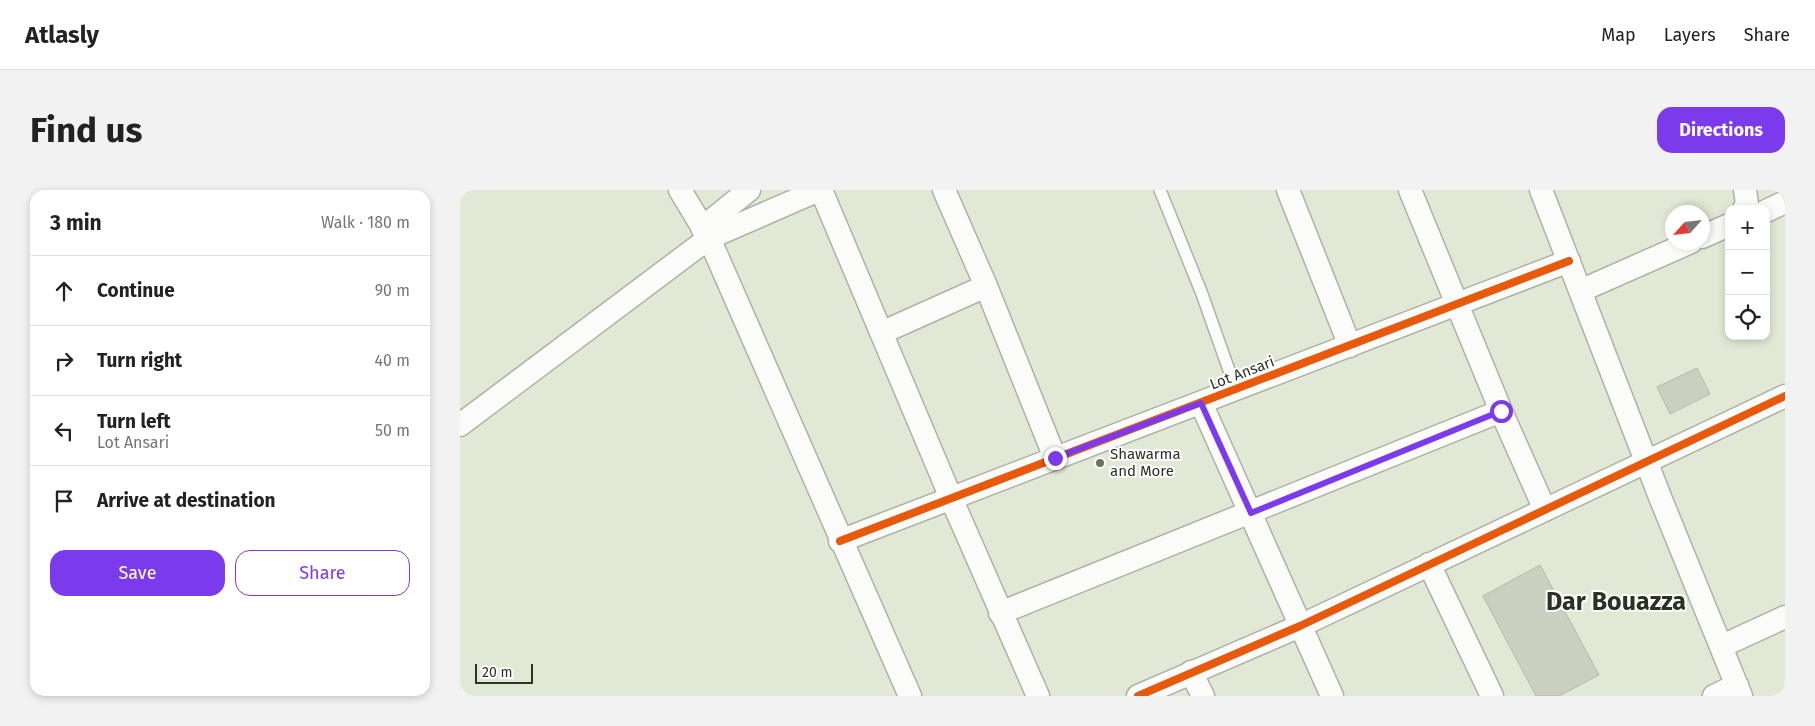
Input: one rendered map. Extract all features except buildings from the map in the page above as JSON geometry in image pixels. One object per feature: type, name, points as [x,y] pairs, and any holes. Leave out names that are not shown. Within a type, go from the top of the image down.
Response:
[{"type":"street","points":[[460,425],[705,233],[749,190]]},
{"type":"street","points":[[705,233],[820,190],[1000,613],[1038,696]]},
{"type":"street","points":[[944,190],[986,286],[1055,458]]},
{"type":"street","points":[[1288,190],[1350,346]]},
{"type":"street","points":[[1410,190],[1501,411],[1545,510]]},
{"type":"street","points":[[1541,190],[1646,463],[1739,690],[1714,696]]},
{"type":"street","points":[[1745,190],[1746,205]]},
{"type":"street","points":[[687,193],[910,696]]},
{"type":"street","points":[[1770,209],[1785,202]]},
{"type":"street","points":[[1710,233],[1725,227]]},
{"type":"street","points":[[1580,291],[1673,250]]},
{"type":"street","name":"Lot Ansari","points":[[840,541],[1569,261]]},
{"type":"street","points":[[881,333],[986,286]]},
{"type":"street","points":[[1138,696],[1300,626],[1785,396]]},
{"type":"street","points":[[1201,403],[1332,696]]},
{"type":"street","points":[[1000,613],[1501,411]]},
{"type":"street","points":[[1429,564],[1492,696]]},
{"type":"street","points":[[1722,646],[1785,617]]},
{"type":"street","points":[[1191,672],[1203,696]]},
{"type":"lane","points":[[1160,190],[1202,294],[1236,390]]},
{"type":"cycle path","points":[[840,541],[1569,261]]},
{"type":"cycle path","points":[[1138,696],[1300,626],[1785,396]]},
{"type":"place","name":"Shawarma and More","points":[[1100,463]]},
{"type":"district","name":"Dar Bouazza","points":[[1616,602]]},
{"type":"route","points":[[1055,458],[1201,403],[1251,513],[1501,411]]}]
